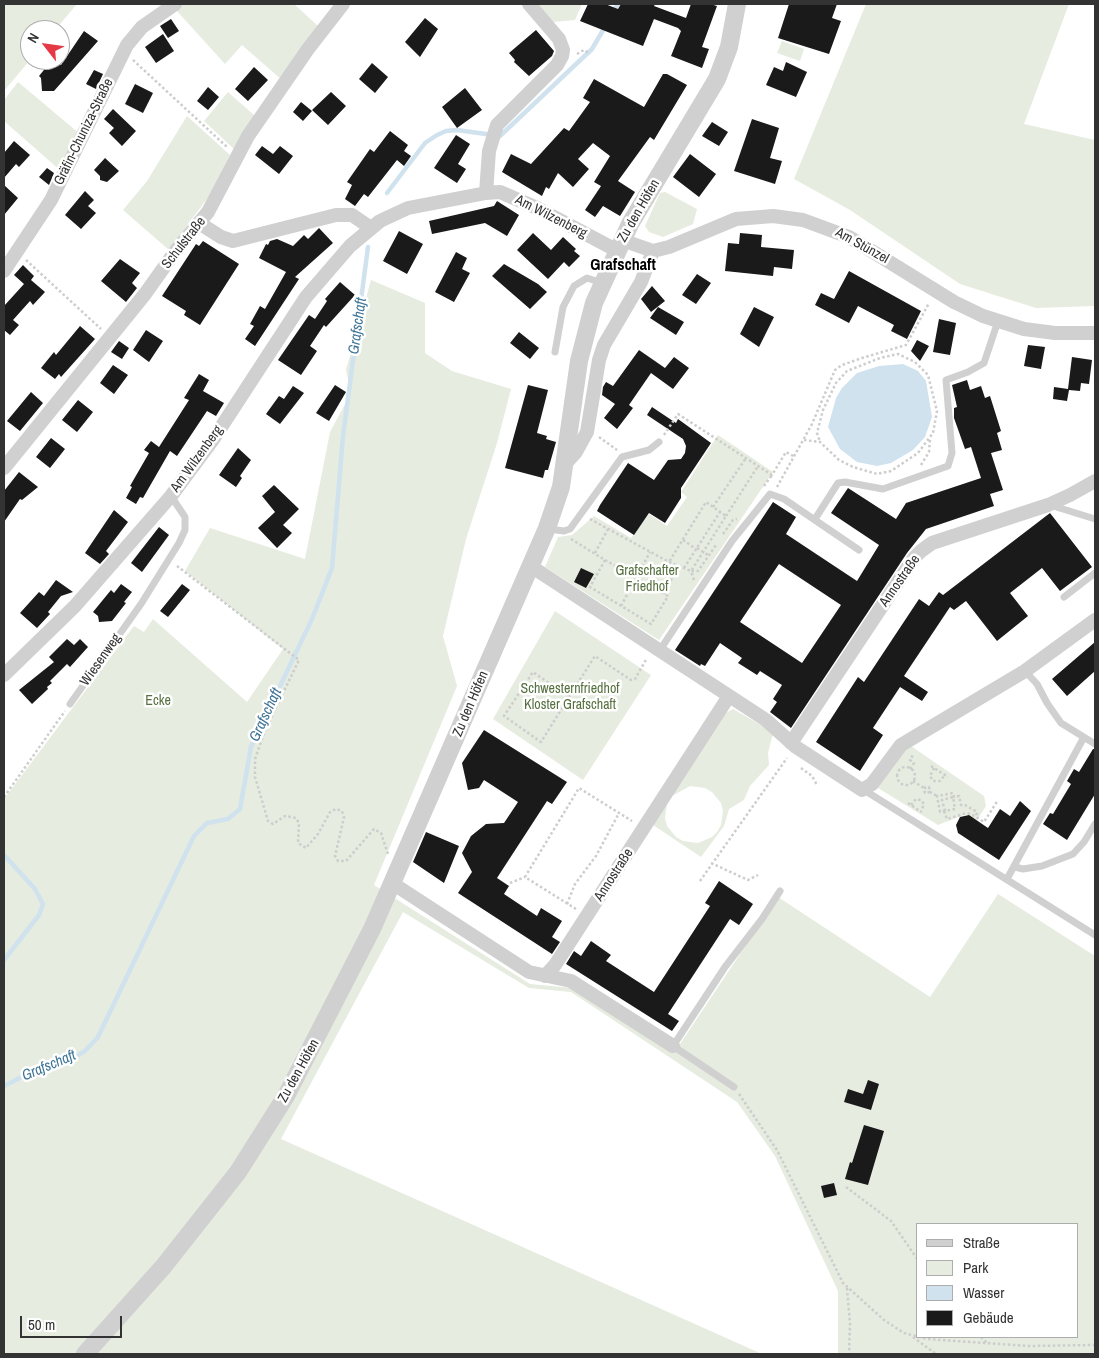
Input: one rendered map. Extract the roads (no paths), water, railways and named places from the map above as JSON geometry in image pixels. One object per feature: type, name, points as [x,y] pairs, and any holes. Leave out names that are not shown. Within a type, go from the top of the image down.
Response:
[{"type":"street","name":"Gräfin-Chuniza-Straße","points":[[4,271],[60,183],[127,45],[142,27],[176,4]]},
{"type":"street","name":"Schulstraße","points":[[4,468],[145,294],[177,248],[216,200],[237,156],[297,64],[344,4]]},
{"type":"street","points":[[486,193],[495,127],[557,66],[562,56],[562,44],[559,39],[529,4]]},
{"type":"street","name":"Zu den Höfen","points":[[87,1352],[152,1280],[238,1172],[265,1130],[315,1042],[372,930],[532,567],[552,530],[566,463],[584,336],[603,283],[619,245],[718,79],[729,47],[737,4]]},
{"type":"street","name":"Am Wilzenberg","points":[[4,675],[75,606],[170,496],[214,438],[306,297],[350,246],[371,228],[387,217],[408,208],[500,192],[619,245]]},
{"type":"street","points":[[199,223],[221,237],[233,241],[336,214],[352,215],[371,228]]},
{"type":"street","name":"Am Stünzel","points":[[653,251],[669,247],[736,219],[787,217],[835,230],[970,310],[998,321],[1038,331],[1095,333]]},
{"type":"street","points":[[566,463],[576,452],[587,432],[599,360],[604,345],[641,282],[653,251],[619,245]]},
{"type":"street","name":"Annostraße","points":[[791,749],[914,558],[921,551],[932,544],[1048,505],[1070,496],[1095,481]]},
{"type":"street","points":[[532,567],[766,720],[791,749],[864,790],[872,784],[901,745],[1025,670],[1095,620]]},
{"type":"street","name":"Annostraße","points":[[545,976],[555,965],[729,696]]},
{"type":"street","points":[[394,879],[529,972],[571,981],[673,1046]]},
{"type":"lane","points":[[554,352],[563,307],[574,286],[586,278],[603,283]]},
{"type":"lane","points":[[815,520],[838,483],[845,482],[883,489],[945,469],[951,463],[952,453],[946,380],[982,365],[987,359],[998,321]]},
{"type":"lane","points":[[552,530],[570,529],[624,455],[649,450],[659,442]]},
{"type":"lane","points":[[657,648],[732,541],[767,496],[774,494],[859,550]]},
{"type":"lane","name":"Wiesenweg","points":[[70,704],[170,560],[185,530],[185,518],[170,496]]},
{"type":"lane","points":[[1048,505],[1095,519]]},
{"type":"lane","points":[[1064,597],[1095,573]]},
{"type":"lane","points":[[1025,670],[1037,684],[1057,718],[1067,728],[1095,744]]},
{"type":"lane","points":[[1007,879],[1084,737]]},
{"type":"lane","points":[[864,790],[1095,935]]},
{"type":"lane","points":[[1015,867],[1023,869],[1042,866],[1073,854],[1084,842],[1095,824]]},
{"type":"lane","points":[[734,1087],[673,1046],[725,967],[762,919],[780,891]]},
{"type":"water","points":[[903,364],[918,371],[926,381],[932,417],[925,437],[913,450],[891,463],[877,466],[857,462],[840,449],[828,427],[836,398],[842,388],[857,373],[879,366]]},
{"type":"waterway","name":"Grafschaft","points":[[613,12],[618,4]]},
{"type":"waterway","name":"Grafschaft","points":[[387,193],[425,143],[437,135],[446,131],[457,130],[500,136],[592,49],[606,25]]},
{"type":"waterway","name":"Grafschaft","points":[[4,1086],[39,1068],[73,1058],[85,1051],[98,1037],[194,836],[207,823],[228,819],[240,809],[251,747],[312,619],[332,568],[343,436],[368,247]]},
{"type":"waterway","points":[[4,855],[35,889],[43,904],[39,915],[4,960]]},
{"type":"district","name":"Grafschaft","points":[[623,266]]},
{"type":"park label","name":"Grafschafter Friedhof","points":[[647,580]]},
{"type":"park label","name":"Schwesternfriedhof Kloster Grafschaft","points":[[570,698]]},
{"type":"park label","name":"Ecke","points":[[158,701]]}]
